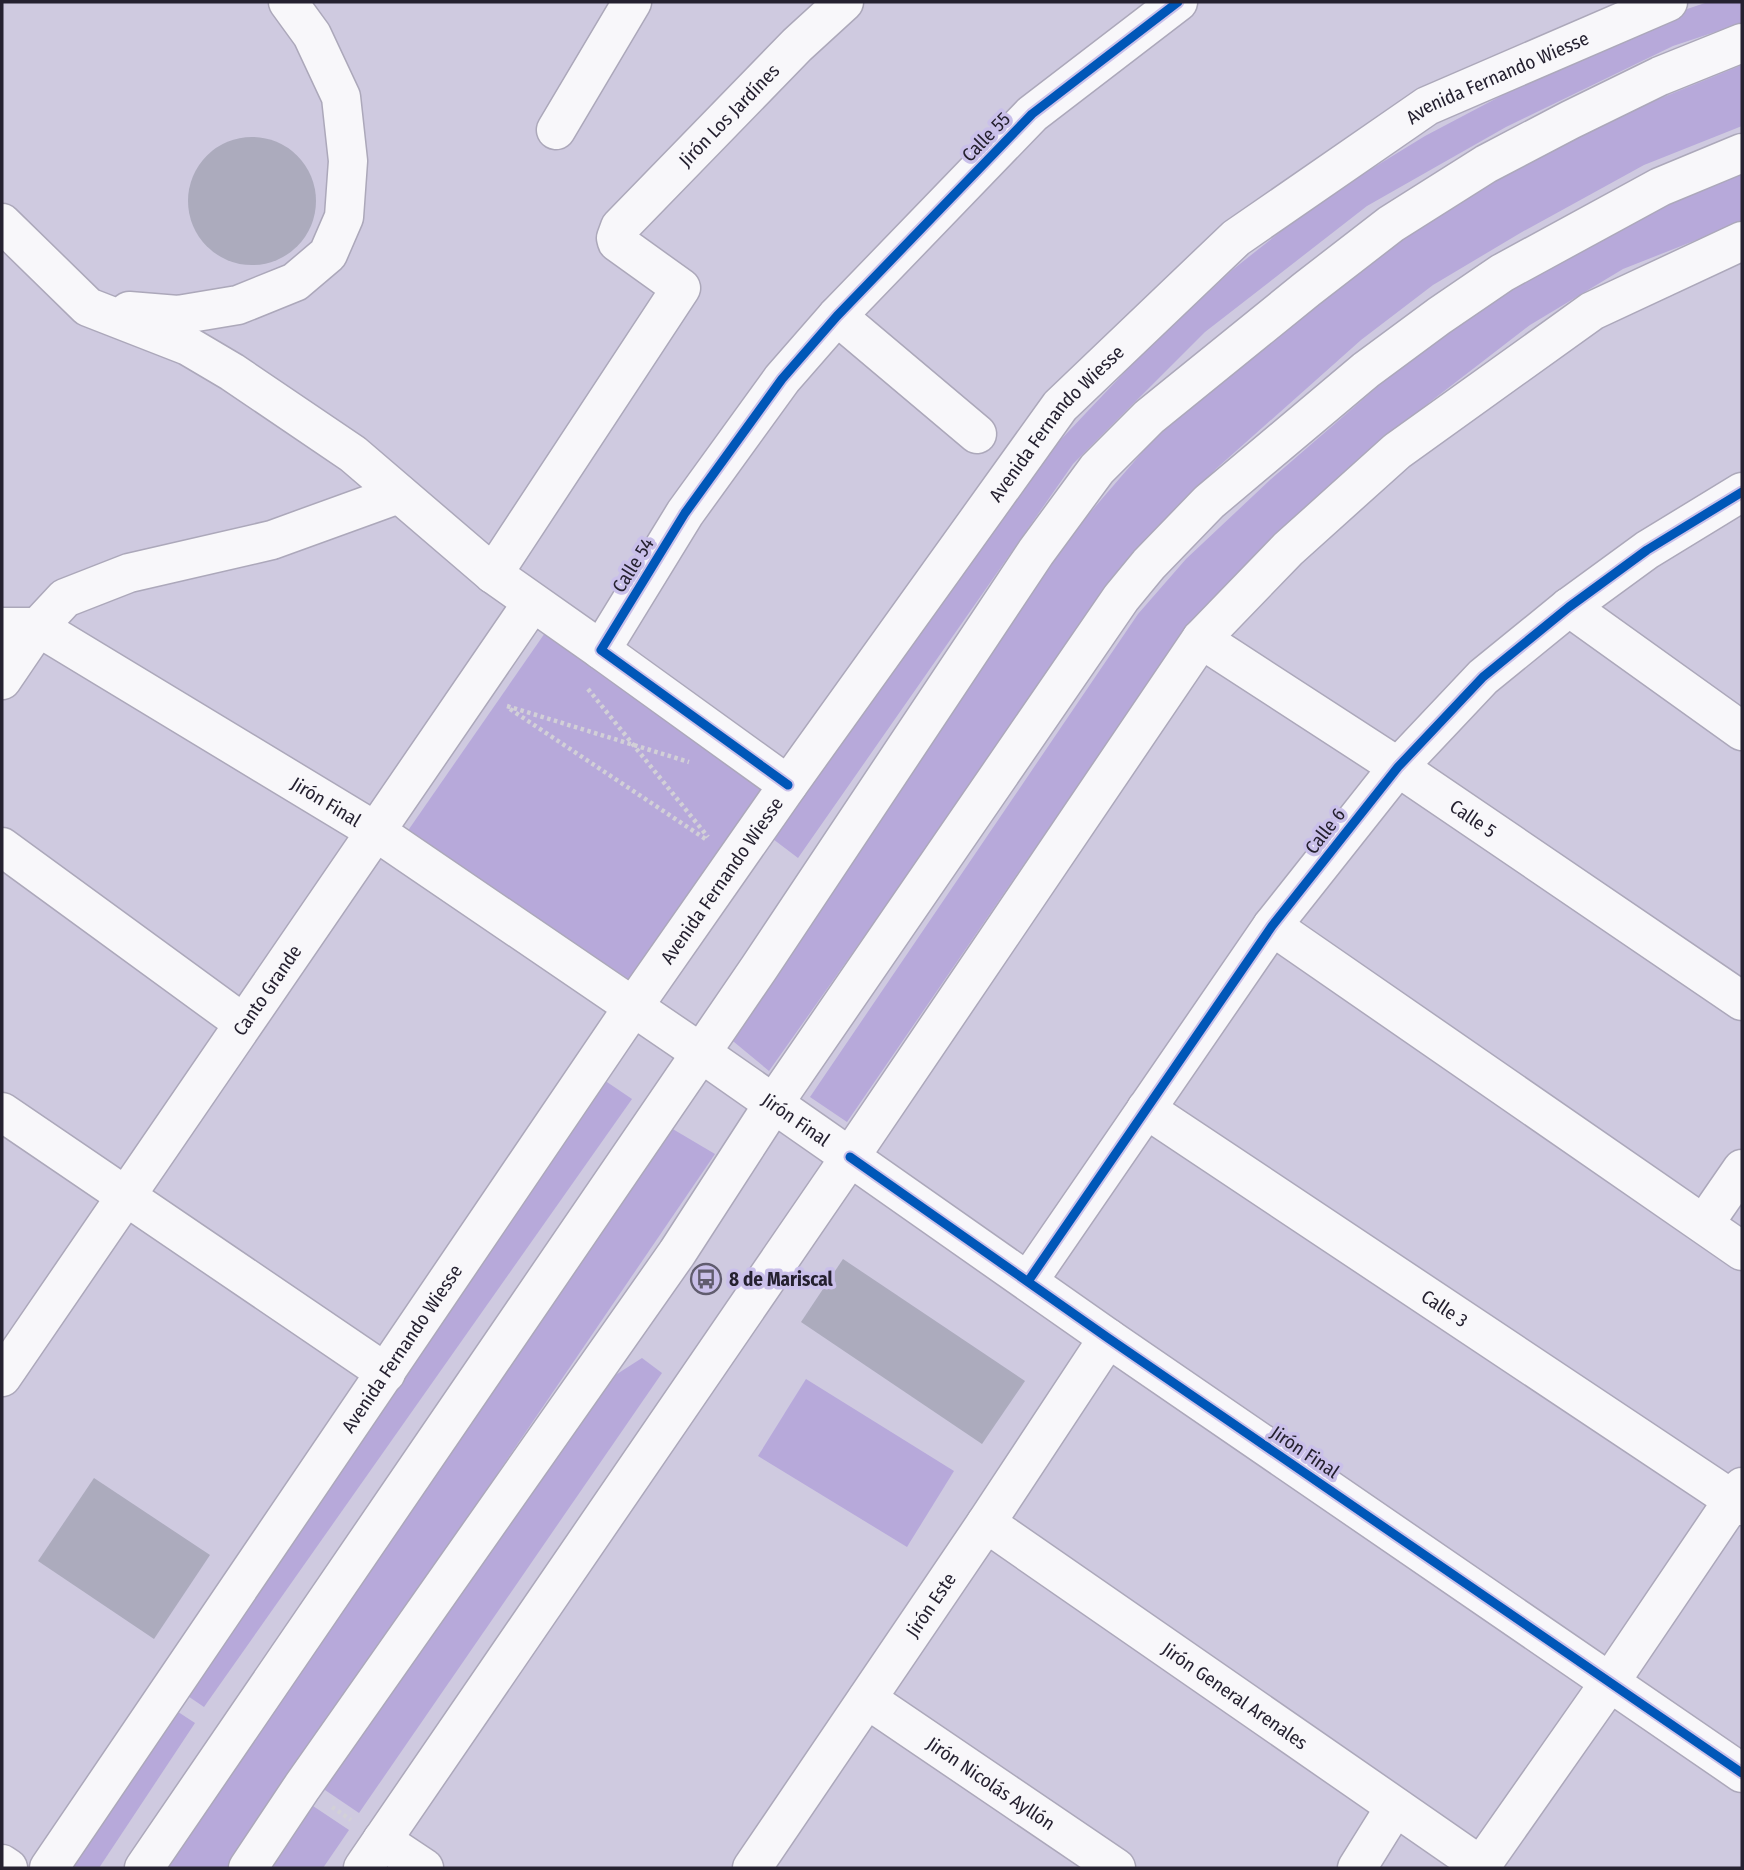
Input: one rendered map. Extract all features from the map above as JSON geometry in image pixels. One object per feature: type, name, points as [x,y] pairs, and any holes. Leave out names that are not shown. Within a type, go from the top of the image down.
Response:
[{"type":"street","points":[[88,307],[178,315],[238,306],[295,282],[328,254],[344,217],[348,161],[341,97],[312,35],[288,2]]},
{"type":"street","points":[[556,130],[632,2]]},
{"type":"street","name":"Jirón Los Jardínes","points":[[493,574],[681,288],[617,242],[620,227],[797,45],[844,2]]},
{"type":"street","name":"Calle 55","points":[[837,316],[1032,114],[1178,2]]},
{"type":"street","name":"Avenida Fernando Wiesse","points":[[49,1868],[633,1007],[788,785],[1060,406],[1236,238],[1427,106],[1668,2]]},
{"type":"street","points":[[144,1868],[862,817],[1036,552],[1097,469],[1149,417],[1391,224],[1486,164],[1570,120],[1660,76],[1742,43]]},
{"type":"street","points":[[248,1868],[677,1253],[774,1103],[1121,598],[1149,564],[1209,502],[1366,370],[1502,273],[1660,187],[1742,153]]},
{"type":"street","points":[[2,223],[88,307],[188,346],[232,372],[353,454],[493,574],[788,785]]},
{"type":"street","points":[[424,1868],[373,1854],[1201,639],[1288,549],[1408,443],[1592,311],[1742,241]]},
{"type":"street","points":[[837,316],[977,434]]},
{"type":"street","name":"Calle 54","points":[[601,650],[685,513],[782,379],[837,316]]},
{"type":"street","name":"Calle 6","points":[[1029,1280],[1272,926],[1398,767],[1483,677],[1569,607],[1647,550],[1742,492]]},
{"type":"street","points":[[2,680],[20,627],[65,598],[129,573],[272,540],[399,494]]},
{"type":"street","name":"Canto Grande","points":[[6,1363],[126,1195],[532,603]]},
{"type":"street","points":[[1569,607],[1742,731]]},
{"type":"street","name":"Jirón Final","points":[[20,627],[375,831],[774,1103],[1108,1338],[1742,1773]]},
{"type":"street","name":"Calle 5","points":[[1201,639],[1398,767],[1742,1001]]},
{"type":"street","points":[[2,846],[243,1023]]},
{"type":"street","points":[[1272,926],[1742,1251]]},
{"type":"street","name":"Calle 3","points":[[1146,1109],[1739,1498]]},
{"type":"street","points":[[2,1112],[386,1373]]},
{"type":"street","points":[[1704,1224],[1742,1169]]},
{"type":"street","name":"Jirón Este","points":[[752,1868],[1108,1338]]},
{"type":"street","points":[[1483,1867],[1739,1498]]},
{"type":"street","name":"Jirón General Arenales","points":[[986,1523],[1483,1867]]},
{"type":"street","name":"Jirón Nicolás Ayllón","points":[[867,1699],[1116,1868]]},
{"type":"street","points":[[1357,1868],[1395,1807]]},
{"type":"street","points":[[2,1864],[8,1868]]},
{"type":"path","points":[[503,705],[715,846],[582,682]]},
{"type":"path","points":[[503,705],[511,694]]},
{"type":"path","points":[[503,705],[695,764]]},
{"type":"path","points":[[302,1787],[373,1854]]},
{"type":"shaded area","points":[[1708,2],[1742,2],[1742,23],[1673,46],[1506,127],[1367,206],[1205,332],[1073,464],[798,858],[773,839],[1050,451],[1138,358],[1231,271],[1319,201],[1425,136],[1554,68],[1666,16]]},
{"type":"shaded area","points":[[1742,65],[1742,126],[1644,165],[1433,285],[1361,340],[1217,468],[1138,549],[769,1071],[728,1037],[1063,544],[1151,442],[1256,350],[1437,211],[1612,118]]},
{"type":"shaded area","points":[[1742,171],[1742,222],[1623,269],[1530,325],[1430,402],[1291,521],[1206,610],[1138,698],[847,1122],[810,1097],[1138,614],[1186,559],[1270,480],[1391,375],[1514,284],[1635,214]]},
{"type":"shaded area","points":[[547,630],[768,781],[630,980],[407,832]]},
{"type":"shaded area","points":[[604,1080],[632,1099],[204,1707],[176,1688]]},
{"type":"shaded area","points":[[671,1128],[715,1154],[229,1868],[158,1868]]},
{"type":"shaded area","points":[[642,1358],[662,1373],[359,1813],[322,1788],[603,1383]]},
{"type":"shaded area","points":[[806,1379],[954,1471],[907,1547],[758,1456]]},
{"type":"shaded area","points":[[166,1704],[195,1723],[99,1868],[57,1868]]},
{"type":"shaded area","points":[[310,1804],[349,1830],[323,1868],[266,1868]]},
{"type":"building","points":[[252,137],[277,142],[297,156],[311,176],[316,201],[311,226],[297,246],[277,260],[252,265],[227,260],[207,246],[193,226],[188,201],[193,176],[207,156],[227,142]]},
{"type":"building","points":[[843,1259],[1025,1381],[982,1444],[801,1322]]},
{"type":"building","points":[[94,1478],[210,1555],[154,1639],[38,1561]]},
{"type":"cycle path","points":[[788,785],[601,650],[685,513],[782,379],[837,316],[1032,114],[1178,2]]},
{"type":"cycle path","points":[[1029,1280],[1272,926],[1398,767],[1483,677],[1569,607],[1647,550],[1742,492]]},
{"type":"cycle path","points":[[850,1157],[1108,1338],[1742,1773]]},
{"type":"place","name":"8 de Mariscal","points":[[706,1279]]}]
